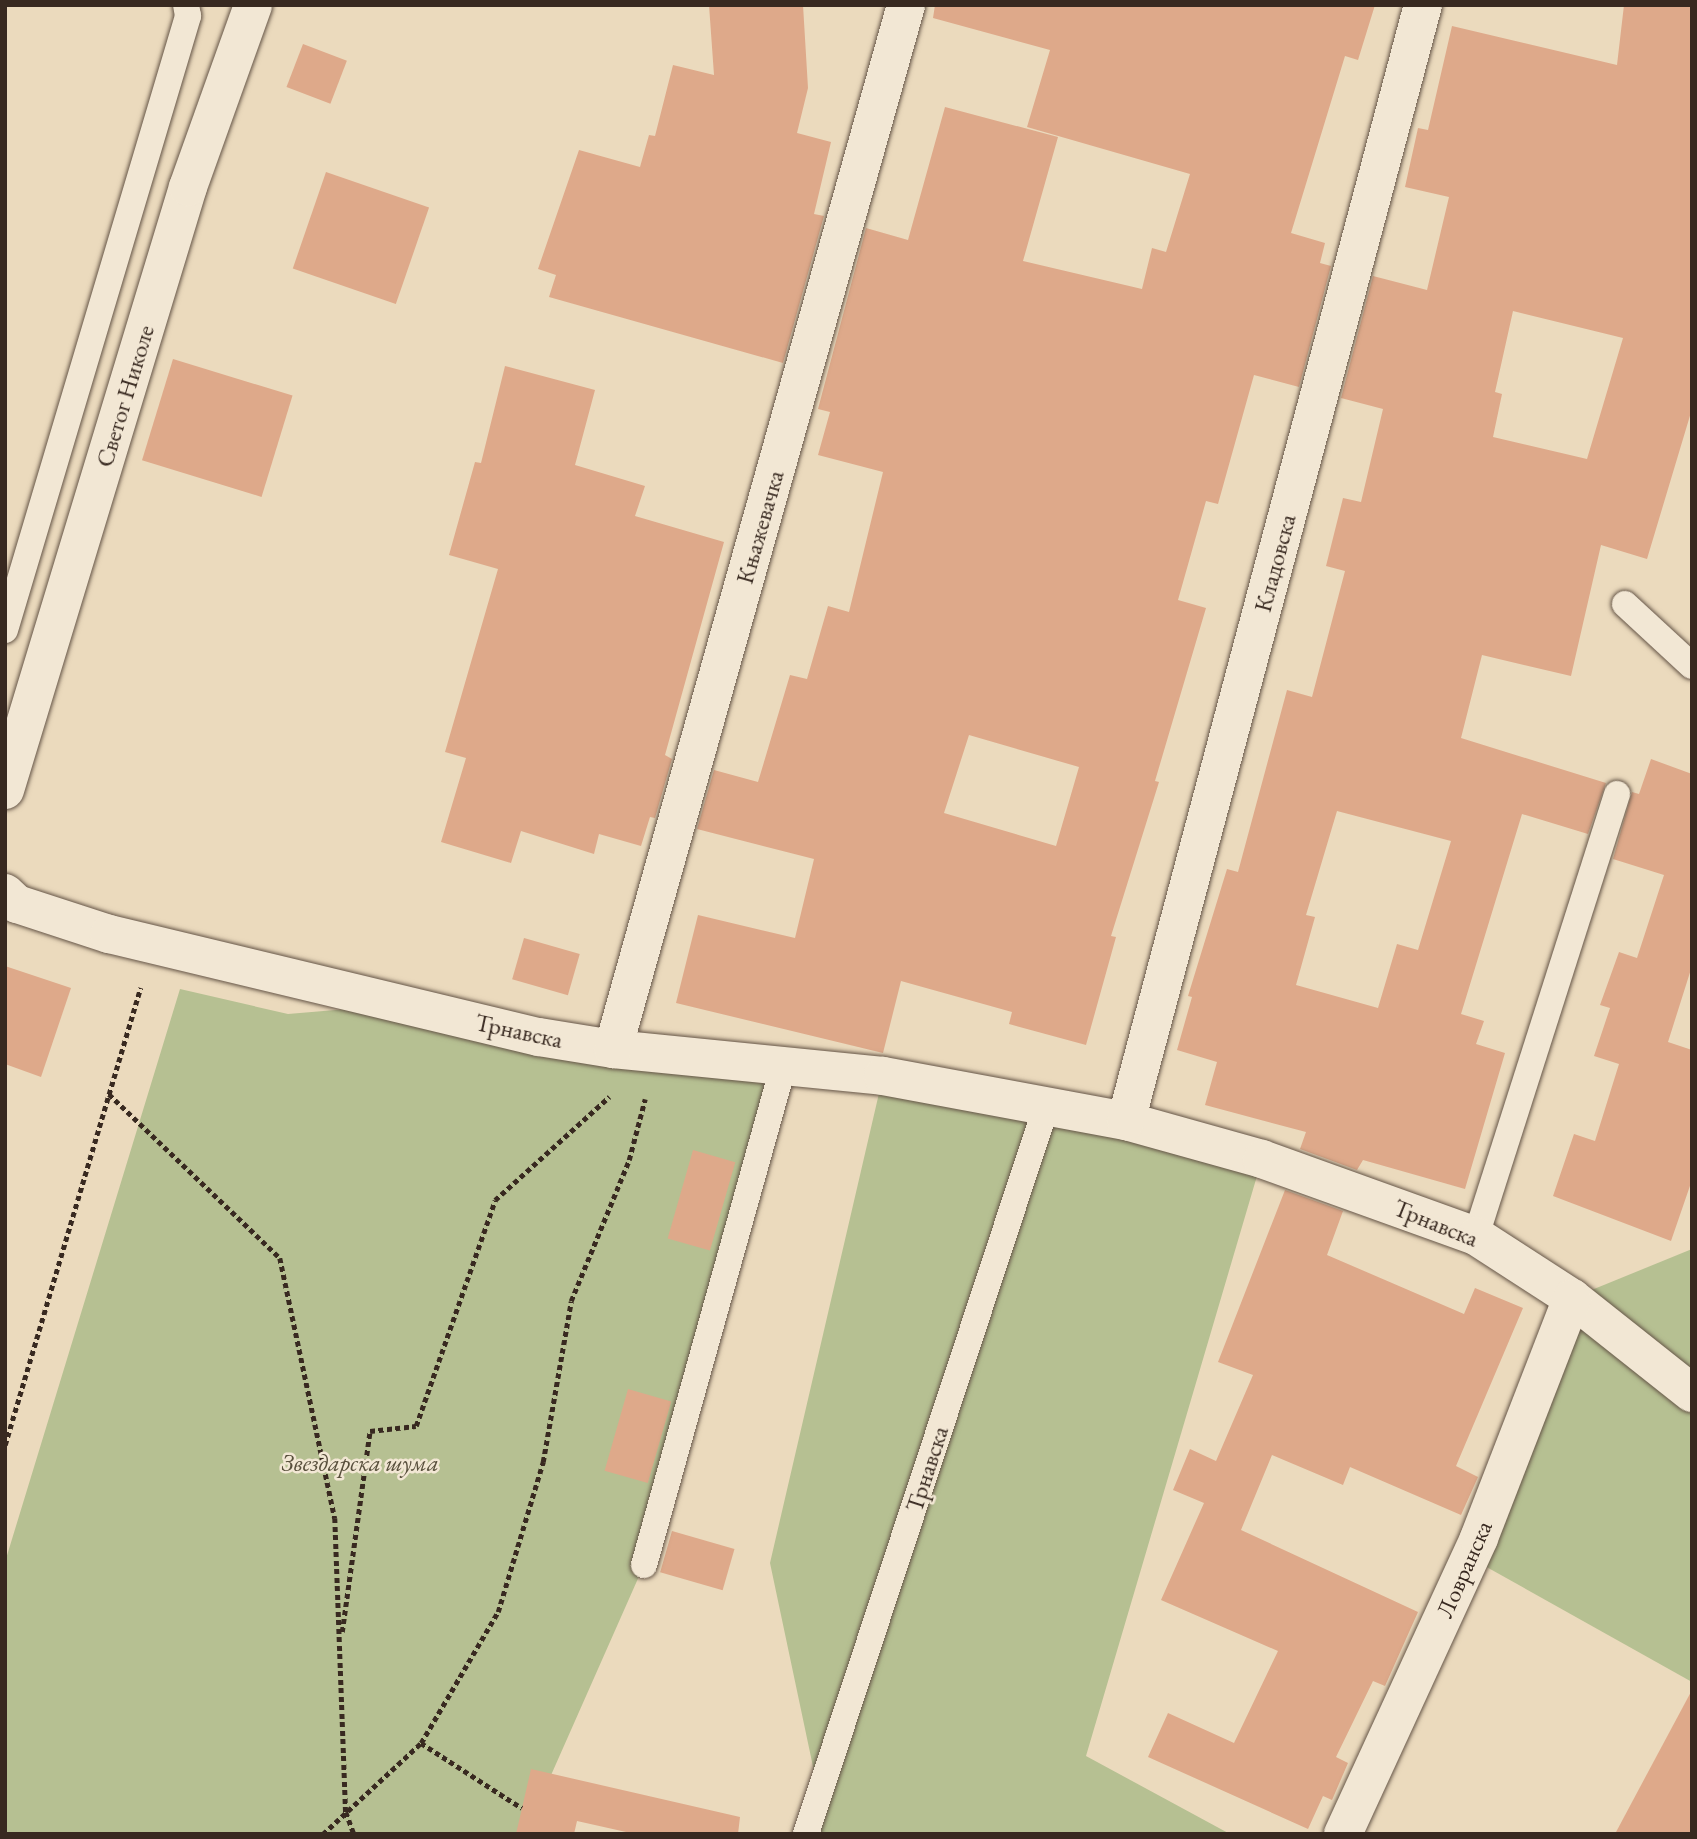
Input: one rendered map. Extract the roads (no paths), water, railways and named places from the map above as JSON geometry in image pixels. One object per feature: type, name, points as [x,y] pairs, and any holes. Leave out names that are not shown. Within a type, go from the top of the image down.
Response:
[{"type":"street","name":"Светог Николе","points":[[5,790],[188,187],[253,5]]},
{"type":"street","name":"Књажевачка","points":[[613,1049],[906,5]]},
{"type":"street","name":"Кладовска","points":[[1126,1121],[1423,5]]},
{"type":"street","name":"Трнавска","points":[[5,893],[29,908],[151,943],[539,1037],[657,1054],[883,1076],[1047,1104],[1126,1121],[1262,1159],[1476,1236],[1572,1298],[1692,1393]]},
{"type":"street","name":"Ловранска","points":[[1343,1834],[1479,1538],[1572,1298]]},
{"type":"lane","points":[[5,630],[188,16],[186,5]]},
{"type":"lane","points":[[1625,604],[1692,666]]},
{"type":"lane","points":[[1476,1236],[1617,794]]},
{"type":"lane","points":[[644,1565],[783,1067]]},
{"type":"lane","name":"Трнавска","points":[[806,1834],[1047,1104]]},
{"type":"park label","name":"Звездарска шума","points":[[360,1463]]}]
